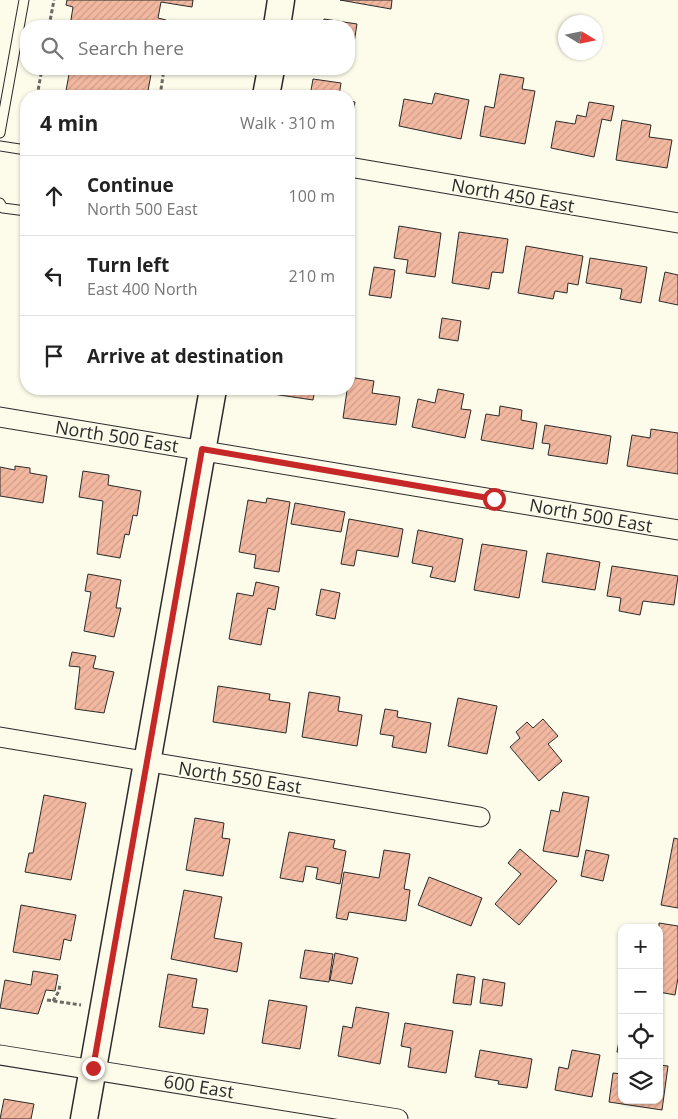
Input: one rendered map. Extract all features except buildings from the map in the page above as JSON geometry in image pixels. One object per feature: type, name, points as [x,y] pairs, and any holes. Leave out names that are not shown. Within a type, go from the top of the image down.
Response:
[{"type":"main road","points":[[278,20],[281,0]]},
{"type":"main road","points":[[267,90],[270,75]]},
{"type":"main road","points":[[84,1119],[212,395]]},
{"type":"street","name":"North 450 East","points":[[355,168],[678,223]]},
{"type":"street","name":"North 500 East","points":[[0,417],[202,449],[678,530]]},
{"type":"street","name":"North 550 East","points":[[0,737],[480,817]]},
{"type":"street","name":"600 East","points":[[0,1054],[398,1119]]},
{"type":"lane","points":[[20,20],[24,0]]},
{"type":"lane","points":[[0,133],[20,22]]},
{"type":"lane","points":[[0,146],[20,149]]},
{"type":"lane","points":[[0,202],[3,208],[20,210]]},
{"type":"path","points":[[50,20],[54,0]]},
{"type":"path","points":[[38,90],[41,75]]},
{"type":"path","points":[[161,90],[163,75]]},
{"type":"path","points":[[53,1001],[59,991],[60,983]]},
{"type":"path","points":[[47,1000],[81,1005]]},
{"type":"route","points":[[93,1068],[202,449],[494,499]]}]
